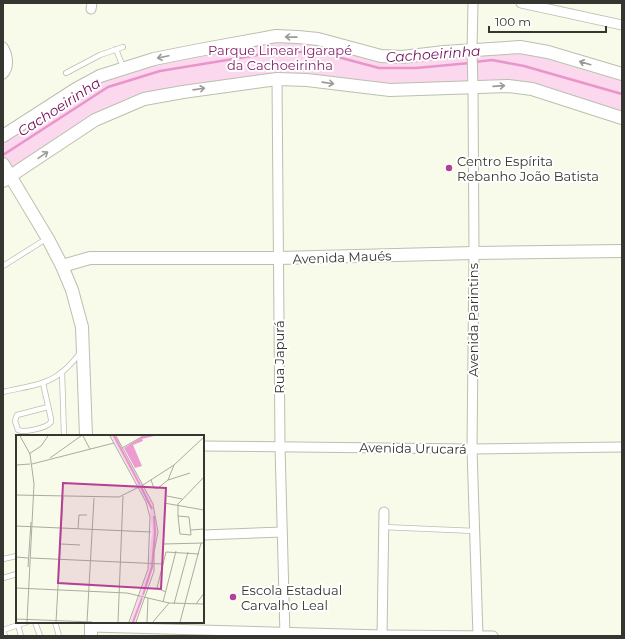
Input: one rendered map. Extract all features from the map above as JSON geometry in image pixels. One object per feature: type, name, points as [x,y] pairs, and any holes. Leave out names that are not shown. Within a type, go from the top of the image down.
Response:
[{"type":"street","name":"Avenida Parintins","points":[[473,3],[474,253],[472,449],[478,636]]},
{"type":"street","points":[[521,3],[622,25]]},
{"type":"street","points":[[3,136],[76,89],[100,76],[154,59],[276,36],[318,39],[368,52],[402,57],[472,53],[520,47],[548,52],[622,74]]},
{"type":"street","points":[[3,47],[8,62],[6,72],[3,74]]},
{"type":"street","points":[[86,435],[82,327],[72,290],[48,239],[6,173],[95,120],[144,99],[277,79],[307,80],[390,90],[473,85],[508,86],[532,89],[622,118]]},
{"type":"street","name":"Rua Japurá","points":[[277,79],[280,446],[285,634]]},
{"type":"street","name":"Avenida Maués","points":[[62,266],[90,258],[278,258],[622,251]]},
{"type":"street","name":"Avenida Urucará","points":[[204,446],[472,449],[622,447]]},
{"type":"street","points":[[382,635],[384,512]]},
{"type":"street","points":[[204,534],[282,532]]},
{"type":"street","points":[[91,629],[285,634],[493,636]]},
{"type":"street","points":[[91,629],[195,636]]},
{"type":"lane","points":[[66,72],[100,55],[123,47]]},
{"type":"lane","points":[[116,49],[123,69]]},
{"type":"lane","points":[[3,266],[48,239]]},
{"type":"lane","points":[[3,392],[42,383],[54,378],[83,351]]},
{"type":"lane","points":[[62,372],[64,435]]},
{"type":"lane","points":[[42,383],[48,407],[51,419],[50,425],[24,432],[18,430],[15,421],[17,415],[48,407]]},
{"type":"lane","points":[[383,527],[475,531]]},
{"type":"lane","points":[[3,559],[16,556]]},
{"type":"lane","points":[[3,578],[16,574]]},
{"type":"lane","points":[[5,636],[3,630],[24,623]]},
{"type":"lane","points":[[35,623],[40,636]]},
{"type":"lane","points":[[55,623],[59,636]]},
{"type":"lane","points":[[18,625],[21,636]]},
{"type":"green space","name":"Parque Linear Igarapé da Cachoeirinha","points":[[276,41],[323,46],[370,58],[509,52],[526,53],[622,81],[622,114],[541,89],[360,85],[309,74],[263,74],[138,94],[83,121],[3,173],[3,139],[100,78],[162,61]]},
{"type":"waterway","name":"Cachoeirinha","points":[[3,155],[108,87],[160,71],[276,52],[319,52],[379,68],[416,68],[470,63]]},
{"type":"waterway","name":"Cachoeirinha","points":[[475,62],[492,60],[524,66],[622,94]]},
{"type":"place","name":"Centro Espírita Rebanho João Batista","points":[[449,168]]},
{"type":"place","name":"Escola Estadual Carvalho Leal","points":[[233,597]]}]
